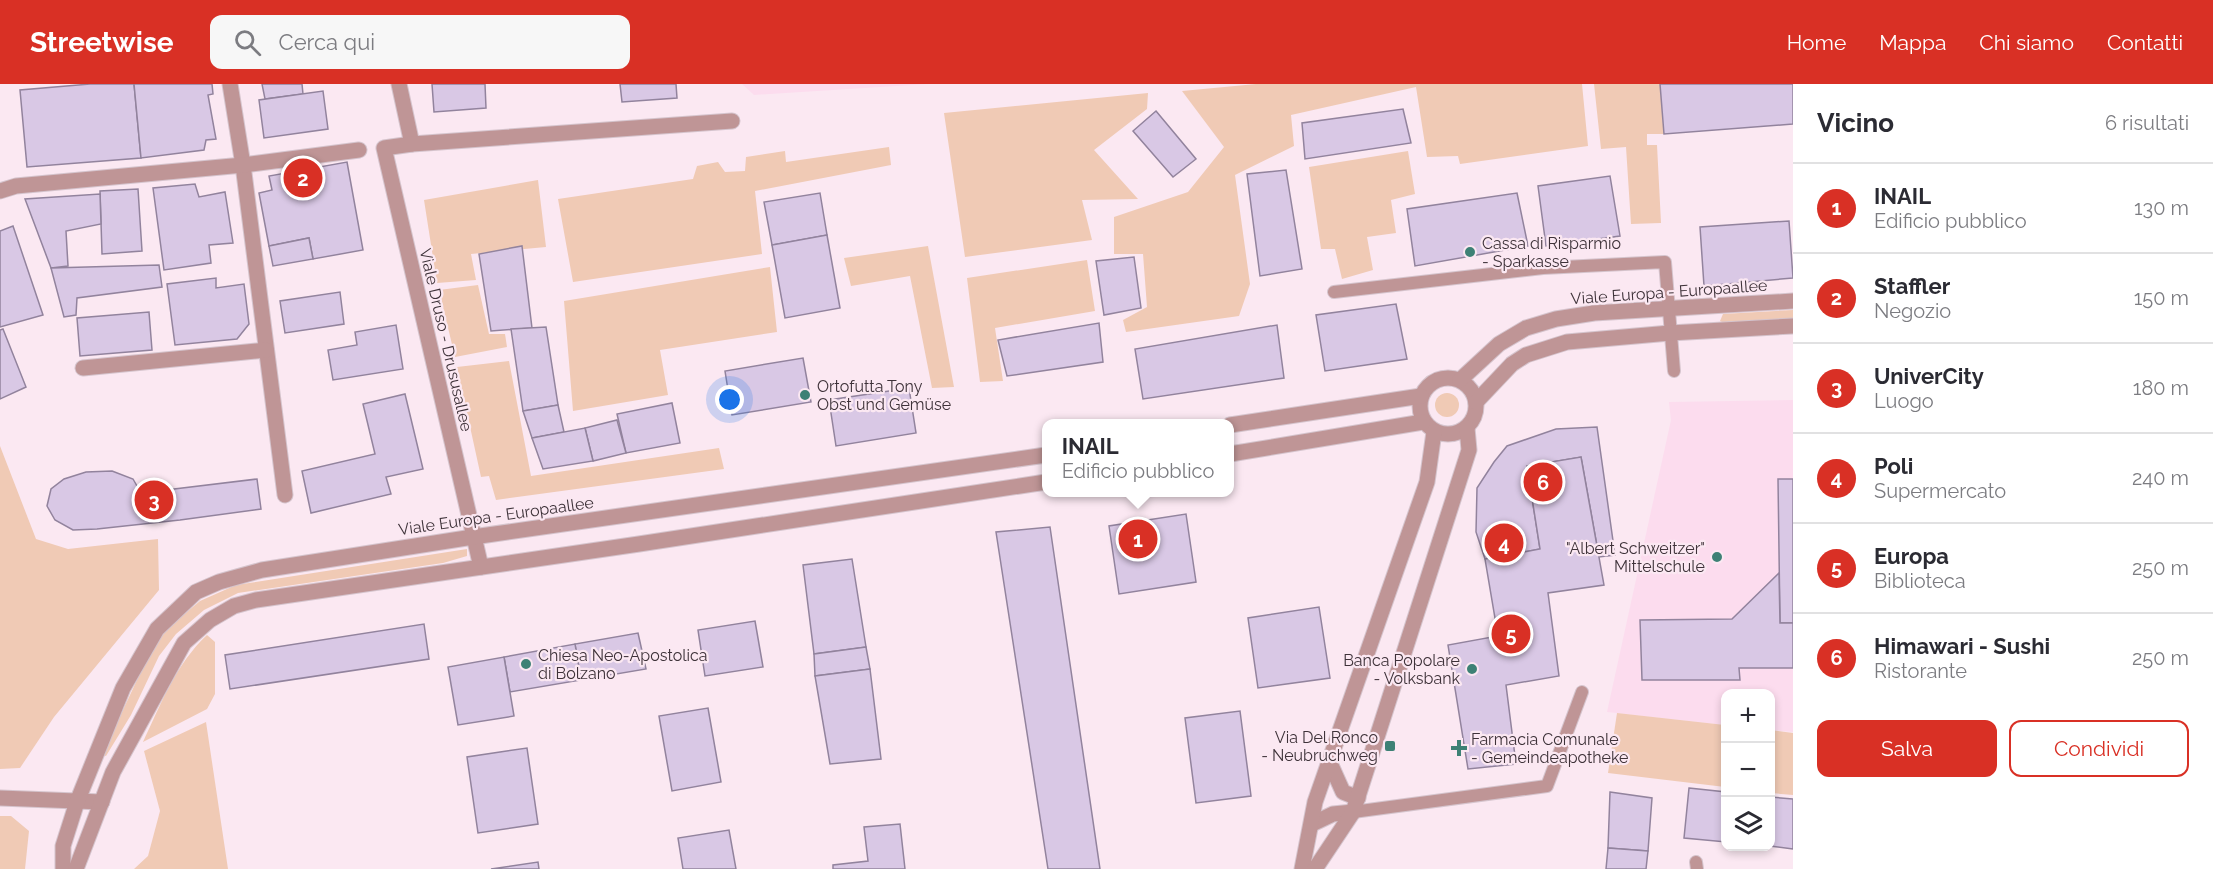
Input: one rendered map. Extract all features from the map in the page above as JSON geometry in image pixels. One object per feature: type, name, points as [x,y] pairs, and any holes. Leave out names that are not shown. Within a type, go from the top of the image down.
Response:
[{"type":"street","points":[[230,84],[243,165],[285,495]]},
{"type":"street","points":[[399,84],[412,144]]},
{"type":"street","name":"Viale Druso - Drususallee","points":[[481,567],[384,148],[412,144],[732,121]]},
{"type":"street","points":[[0,191],[16,186],[243,165],[359,150]]},
{"type":"street","name":"Viale Europa - Europaallee","points":[[1460,380],[1499,344],[1526,328],[1556,319],[1594,313],[1793,301]]},
{"type":"street","points":[[1476,402],[1512,364],[1544,348],[1595,339],[1793,326]]},
{"type":"street","points":[[83,368],[266,350]]},
{"type":"street","points":[[1302,869],[1315,802],[1427,482],[1429,427],[1419,408],[1421,396],[1430,383],[1445,378],[1460,380],[1470,388],[1476,402],[1474,416],[1467,428],[1468,450],[1356,805],[1315,869]]},
{"type":"street","points":[[1234,424],[1421,396]]},
{"type":"street","points":[[1234,453],[1429,427],[1452,435],[1467,428]]},
{"type":"street","name":"Viale Europa - Europaallee","points":[[63,869],[63,846],[77,802],[123,688],[157,629],[196,592],[244,574],[473,537],[1042,456]]},
{"type":"street","points":[[76,869],[113,772],[184,643],[210,620],[234,606],[256,600],[1042,483]]},
{"type":"street","points":[[1330,763],[1343,792],[1356,805]]},
{"type":"street","points":[[0,798],[102,802]]},
{"type":"street","points":[[1312,824],[1356,805]]},
{"type":"lane","points":[[1334,292],[1543,268],[1665,262],[1674,371]]},
{"type":"lane","points":[[1356,805],[1547,786],[1582,692]]},
{"type":"shaded area","points":[[742,84],[928,84],[754,95]]},
{"type":"shaded area","points":[[1256,84],[1582,84],[1588,146],[1460,164],[1458,156],[1427,157],[1416,87],[1291,115],[1294,146],[1235,175],[1250,284],[1239,316],[1126,332],[1123,320],[1147,307],[1143,254],[1114,254],[1114,217],[1188,192],[1224,147],[1182,91]]},
{"type":"shaded area","points":[[1594,84],[1660,84],[1664,134],[1647,134],[1647,145],[1657,145],[1661,223],[1631,224],[1626,147],[1601,149]]},
{"type":"shaded area","points":[[1148,93],[1147,109],[1094,150],[1138,199],[1082,200],[1092,240],[965,257],[944,113]]},
{"type":"shaded area","points":[[889,147],[891,165],[755,191],[762,254],[573,282],[558,199],[693,179],[697,166],[718,162],[725,172],[745,171],[746,157],[785,151],[786,162]]},
{"type":"shaded area","points":[[1408,151],[1415,194],[1391,200],[1396,233],[1367,237],[1373,270],[1342,279],[1335,249],[1321,249],[1309,167]]},
{"type":"shaded area","points":[[538,180],[546,247],[471,254],[476,280],[437,283],[424,200]]},
{"type":"shaded area","points":[[928,246],[954,387],[932,388],[910,276],[851,286],[844,258]]},
{"type":"shaded area","points":[[1087,260],[1095,311],[995,328],[1003,381],[980,382],[967,278]]},
{"type":"shaded area","points":[[770,267],[777,332],[660,350],[668,395],[573,411],[564,301]]},
{"type":"shaded area","points":[[478,285],[489,334],[505,334],[507,347],[455,357],[439,290]]},
{"type":"shaded area","points":[[1793,310],[1793,320],[1724,323],[1720,321],[1723,314]]},
{"type":"shaded area","points":[[509,361],[531,476],[719,448],[724,469],[496,500],[489,476],[481,477],[457,367]]},
{"type":"shaded area","points":[[1447,393],[1452,394],[1458,400],[1458,410],[1452,416],[1447,417],[1442,416],[1436,410],[1435,405],[1436,400],[1442,394]]},
{"type":"shaded area","name":"\"Albert Schweitzer\" Mittelschule","points":[[1793,400],[1793,732],[1775,730],[1775,689],[1721,689],[1721,725],[1607,712],[1671,420],[1669,402]]},
{"type":"shaded area","points":[[0,446],[36,539],[68,549],[158,539],[159,590],[54,717],[20,768],[0,769]]},
{"type":"shaded area","points":[[467,549],[467,556],[443,563],[238,593],[204,610],[176,634],[159,656],[131,715],[106,756],[102,755],[151,650],[169,627],[200,601],[236,585]]},
{"type":"shaded area","points":[[207,635],[215,642],[215,694],[207,709],[143,742],[178,672],[196,646]]},
{"type":"shaded area","points":[[1617,713],[1721,725],[1721,787],[1608,773]]},
{"type":"shaded area","points":[[206,722],[228,869],[134,869],[148,856],[160,811],[144,751]]},
{"type":"shaded area","points":[[1775,731],[1793,733],[1793,795],[1775,793]]},
{"type":"shaded area","points":[[0,816],[11,816],[29,831],[25,869],[0,869]]},
{"type":"building","points":[[90,84],[134,84],[141,158],[27,167],[20,90]]},
{"type":"building","points":[[134,84],[212,84],[213,94],[208,95],[216,139],[206,140],[204,150],[141,158]]},
{"type":"building","points":[[262,84],[302,84],[303,94],[265,99]]},
{"type":"building","points":[[432,84],[485,84],[486,108],[434,112]]},
{"type":"building","points":[[620,84],[676,84],[677,98],[622,102]]},
{"type":"building","points":[[1660,84],[1793,84],[1793,124],[1664,134]]},
{"type":"building","points":[[323,91],[328,129],[264,138],[259,100]]},
{"type":"building","points":[[1403,109],[1411,143],[1305,159],[1302,123]]},
{"type":"building","points":[[1156,111],[1196,159],[1173,177],[1133,131]]},
{"type":"building","points":[[347,162],[363,250],[313,259],[309,238],[269,246],[259,193],[272,190],[269,176]]},
{"type":"building","points":[[1286,170],[1302,269],[1260,276],[1247,174]]},
{"type":"building","points":[[1610,176],[1620,236],[1546,246],[1538,186]]},
{"type":"building","points":[[195,184],[199,197],[225,192],[233,243],[209,245],[211,263],[164,270],[153,188]]},
{"type":"building","points":[[138,189],[142,251],[102,254],[100,191]]},
{"type":"building","points":[[820,193],[827,235],[772,245],[764,202]]},
{"type":"building","points":[[1517,193],[1528,246],[1415,266],[1407,209]]},
{"type":"building","points":[[100,194],[101,224],[66,231],[68,266],[51,268],[25,199]]},
{"type":"building","points":[[1789,221],[1793,278],[1704,286],[1700,227]]},
{"type":"building","points":[[13,226],[43,315],[0,327],[0,231]]},
{"type":"building","points":[[827,235],[840,308],[785,318],[772,245]]},
{"type":"building","points":[[309,238],[313,259],[273,266],[269,246]]},
{"type":"building","points":[[522,246],[532,328],[491,331],[479,254]]},
{"type":"building","points":[[1134,257],[1141,308],[1104,315],[1096,261]]},
{"type":"building","points":[[159,265],[162,287],[77,298],[76,315],[64,317],[51,268]]},
{"type":"building","points":[[216,278],[216,288],[244,284],[249,324],[237,339],[175,345],[167,284]]},
{"type":"building","points":[[340,292],[344,324],[285,333],[280,301]]},
{"type":"building","points":[[1396,304],[1407,359],[1325,371],[1316,315]]},
{"type":"building","points":[[149,312],[152,350],[80,356],[77,318]]},
{"type":"building","points":[[1099,323],[1103,362],[1007,376],[998,340]]},
{"type":"building","points":[[396,325],[403,369],[333,380],[328,350],[357,345],[355,332]]},
{"type":"building","points":[[1277,325],[1284,378],[1143,399],[1135,349]]},
{"type":"building","points":[[546,327],[558,405],[523,411],[511,329]]},
{"type":"building","points":[[3,329],[26,387],[0,399],[0,330]]},
{"type":"building","points":[[803,358],[811,402],[732,415],[725,371]]},
{"type":"building","points":[[909,388],[916,433],[836,446],[829,400]]},
{"type":"building","points":[[405,394],[423,469],[386,477],[391,494],[311,513],[302,471],[375,454],[363,404]]},
{"type":"building","points":[[672,403],[680,443],[626,453],[617,414]]},
{"type":"building","points":[[558,405],[564,432],[532,438],[523,411]]},
{"type":"building","points":[[617,420],[626,453],[593,461],[585,428]]},
{"type":"building","points":[[1597,427],[1615,555],[1599,557],[1581,457],[1527,466],[1540,549],[1485,559],[1476,532],[1477,488],[1507,446],[1556,429]]},
{"type":"building","points":[[585,428],[593,461],[543,469],[532,438]]},
{"type":"building","points":[[1581,457],[1604,585],[1548,593],[1559,676],[1506,685],[1516,764],[1468,769],[1448,645],[1498,636],[1485,559],[1540,549],[1527,466]]},
{"type":"building","points":[[112,471],[133,479],[141,493],[257,479],[261,509],[97,529],[73,530],[55,520],[47,506],[51,489],[64,479],[86,472]]},
{"type":"building","points":[[1778,479],[1793,479],[1793,623],[1780,623]]},
{"type":"building","points":[[1186,514],[1196,582],[1119,594],[1109,526]]},
{"type":"building","points":[[1050,527],[1100,869],[1048,869],[996,532]]},
{"type":"building","points":[[852,559],[866,647],[814,654],[803,565]]},
{"type":"building","points":[[1779,573],[1780,623],[1793,623],[1793,668],[1739,668],[1740,680],[1642,680],[1640,620],[1732,619]]},
{"type":"building","points":[[1319,607],[1330,678],[1258,688],[1248,618]]},
{"type":"building","points":[[755,621],[763,667],[705,676],[698,630]]},
{"type":"building","points":[[424,624],[429,659],[230,689],[225,655]]},
{"type":"building","points":[[638,633],[646,669],[581,680],[575,644]]},
{"type":"building","points":[[575,644],[581,680],[510,692],[504,657]]},
{"type":"building","points":[[866,647],[870,669],[815,676],[814,654]]},
{"type":"building","points":[[504,657],[514,716],[458,725],[448,667]]},
{"type":"building","points":[[870,669],[881,759],[830,764],[815,676]]},
{"type":"building","points":[[708,708],[721,782],[672,791],[659,716]]},
{"type":"building","points":[[1240,711],[1251,796],[1196,803],[1185,718]]},
{"type":"building","points":[[527,748],[538,824],[478,833],[467,757]]},
{"type":"building","points":[[1689,788],[1721,791],[1721,842],[1684,838]]},
{"type":"building","points":[[1610,792],[1652,798],[1648,851],[1608,848]]},
{"type":"building","points":[[1775,797],[1793,799],[1793,849],[1775,847]]},
{"type":"building","points":[[900,824],[905,869],[833,869],[833,865],[868,861],[864,827]]},
{"type":"building","points":[[729,830],[736,869],[683,869],[678,838]]},
{"type":"building","points":[[1608,848],[1648,851],[1646,869],[1606,869]]},
{"type":"building","points":[[538,862],[539,869],[491,869]]},
{"type":"place","name":"Staffler","points":[[303,178]]},
{"type":"place","name":"Cassa di Risparmio - Sparkasse","points":[[1470,252]]},
{"type":"place","name":"Ortofutta Tony Obst und Gemüse","points":[[805,395]]},
{"type":"place","name":"Himawari - Sushi","points":[[1543,482]]},
{"type":"place","name":"UniverCity","points":[[154,500]]},
{"type":"place","name":"INAIL","points":[[1138,539]]},
{"type":"place","name":"Poli","points":[[1504,543]]},
{"type":"place","name":"\"Albert Schweitzer\" Mittelschule","points":[[1717,557]]},
{"type":"place","name":"Europa","points":[[1511,634]]},
{"type":"place","name":"Chiesa Neo-Apostolica di Bolzano","points":[[526,664]]},
{"type":"place","name":"Banca Popolare - Volksbank","points":[[1472,669]]},
{"type":"place","name":"Via Del Ronco - Neubruchweg","points":[[1390,746]]},
{"type":"place","name":"Farmacia Comunale - Gemeindeapotheke","points":[[1459,748]]}]
